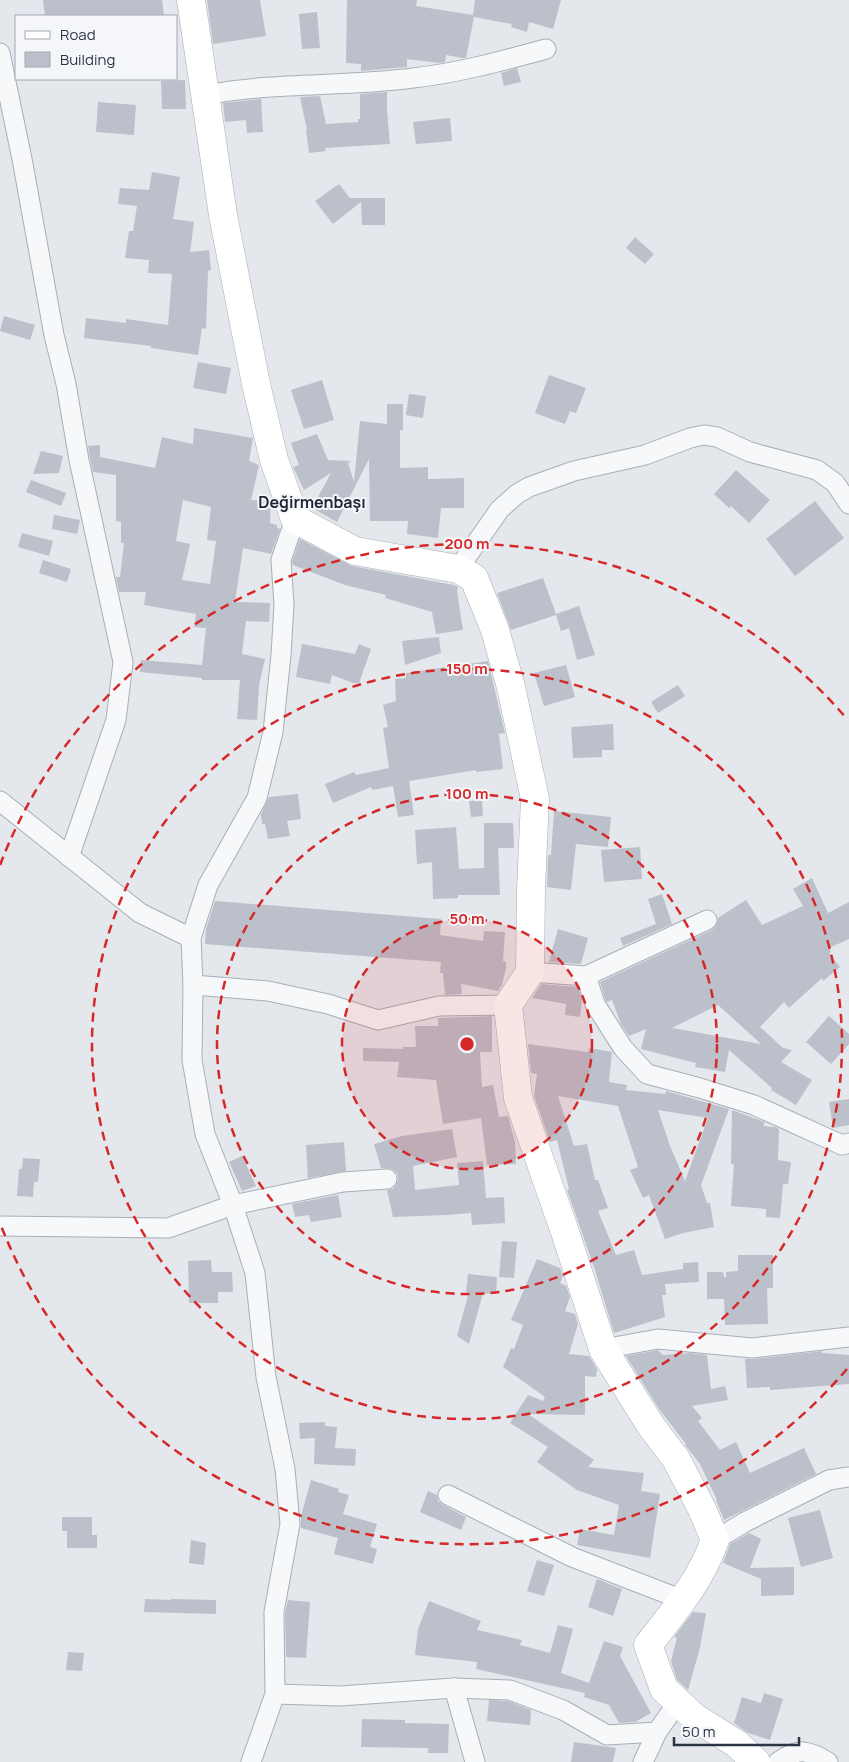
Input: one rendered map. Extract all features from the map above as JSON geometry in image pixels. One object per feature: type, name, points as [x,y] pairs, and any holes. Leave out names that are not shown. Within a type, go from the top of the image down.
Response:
[{"type":"street","points":[[191,0],[223,215],[256,384],[274,460],[295,519],[280,560],[284,605],[281,655],[273,732],[257,798],[208,884],[191,938],[193,985],[192,1060],[205,1134],[233,1205],[255,1273],[266,1377],[285,1469],[290,1524],[274,1612],[275,1694],[251,1762]]},
{"type":"street","points":[[205,95],[234,89],[412,78],[472,69],[546,49]]},
{"type":"street","points":[[0,53],[22,159],[54,334],[66,384],[79,460],[123,662],[116,720],[69,857]]},
{"type":"street","points":[[458,569],[500,509],[517,494],[529,487],[574,471],[645,455],[704,435],[717,437],[750,452],[817,470],[835,483],[849,504]]},
{"type":"street","points":[[295,519],[355,551],[458,569],[474,578],[495,630],[535,799],[530,889],[530,972],[508,1005],[518,1098],[565,1232],[603,1349],[651,1426],[676,1459],[702,1509],[715,1540],[709,1559],[683,1600],[648,1645],[664,1689],[694,1717],[737,1744],[756,1762]]},
{"type":"street","points":[[0,801],[140,913],[191,938]]},
{"type":"street","points":[[530,972],[586,976],[707,920]]},
{"type":"street","points":[[586,976],[595,1004],[623,1048],[647,1074],[754,1105],[842,1145],[849,1143]]},
{"type":"street","points":[[193,985],[268,991],[328,1004],[378,1020],[439,1006],[508,1005]]},
{"type":"street","points":[[0,1226],[168,1228],[233,1205],[343,1182],[388,1179]]},
{"type":"street","points":[[603,1349],[658,1339],[752,1348],[849,1337]]},
{"type":"street","points":[[715,1540],[744,1522],[829,1480],[849,1476]]},
{"type":"street","points":[[448,1495],[572,1557],[683,1600]]},
{"type":"street","points":[[275,1694],[340,1696],[454,1688],[510,1690],[563,1710],[607,1735],[657,1732]]},
{"type":"street","points":[[454,1688],[475,1762]]},
{"type":"street","points":[[643,1762],[657,1732],[678,1702]]},
{"type":"street","points":[[778,1762],[790,1754],[809,1752],[828,1762]]},
{"type":"building","points":[[43,0],[162,0],[164,15],[45,15]]},
{"type":"building","points":[[207,0],[260,0],[266,36],[213,44]]},
{"type":"building","points":[[347,0],[417,0],[416,6],[473,15],[475,0],[561,0],[553,29],[529,22],[527,32],[511,27],[512,24],[474,17],[466,58],[446,55],[445,62],[439,63],[407,59],[407,67],[361,71],[361,64],[346,63]]},
{"type":"building","points":[[317,12],[320,48],[302,49],[299,14]]},
{"type":"building","points":[[517,68],[521,82],[504,86],[501,73]]},
{"type":"building","points":[[185,80],[186,109],[162,109],[161,81]]},
{"type":"building","points":[[387,92],[390,144],[325,148],[326,151],[309,153],[307,130],[300,97],[320,96],[326,124],[358,122],[358,119],[360,119],[360,94]]},
{"type":"building","points":[[261,99],[263,132],[247,133],[246,120],[225,122],[223,103]]},
{"type":"building","points":[[98,102],[136,105],[134,135],[96,132]]},
{"type":"building","points":[[450,118],[452,141],[416,144],[413,122]]},
{"type":"building","points":[[152,172],[180,177],[173,219],[194,222],[190,252],[209,250],[211,270],[208,271],[206,329],[202,328],[198,355],[151,348],[151,346],[84,338],[86,318],[126,323],[126,319],[168,325],[172,274],[148,273],[149,260],[125,258],[129,231],[133,231],[137,206],[118,204],[120,188],[149,190]]},
{"type":"building","points":[[339,184],[350,198],[385,198],[385,225],[362,225],[361,202],[333,224],[315,201]]},
{"type":"building","points":[[635,237],[654,254],[645,264],[626,248]]},
{"type":"building","points":[[4,316],[35,325],[30,340],[0,331]]},
{"type":"building","points":[[198,362],[231,368],[226,394],[193,388]]},
{"type":"building","points":[[549,375],[586,388],[576,413],[570,411],[565,424],[535,413]]},
{"type":"building","points":[[322,380],[334,420],[304,429],[291,390]]},
{"type":"building","points":[[409,394],[426,396],[423,418],[406,415]]},
{"type":"building","points":[[387,404],[403,404],[403,430],[400,430],[400,468],[428,467],[428,479],[464,478],[464,508],[441,508],[438,538],[407,534],[408,521],[370,521],[369,459],[337,522],[312,508],[331,473],[304,490],[293,467],[299,465],[291,443],[317,434],[328,460],[351,461],[348,463],[354,482],[360,421],[387,424]]},
{"type":"building","points":[[194,428],[253,438],[249,461],[259,465],[251,500],[271,501],[270,523],[277,525],[277,528],[280,529],[271,554],[243,548],[235,602],[270,603],[269,622],[246,621],[242,654],[265,659],[259,685],[257,720],[237,719],[240,680],[202,680],[202,678],[140,672],[141,660],[202,665],[206,628],[194,627],[196,614],[144,605],[146,592],[119,592],[116,577],[120,577],[124,543],[121,543],[121,522],[116,521],[116,475],[93,472],[88,446],[100,445],[100,457],[155,468],[162,437],[193,444]],"holes":[[[183,500],[211,507],[207,540],[216,541],[210,584],[182,580],[190,544],[176,541]]]},
{"type":"building","points":[[41,451],[63,456],[59,473],[33,474]]},
{"type":"building","points":[[736,470],[770,500],[749,523],[731,506],[729,508],[714,494]]},
{"type":"building","points":[[31,480],[66,493],[61,506],[26,492]]},
{"type":"building","points":[[815,501],[844,538],[795,576],[766,539]]},
{"type":"building","points":[[54,515],[80,520],[77,534],[52,529]]},
{"type":"building","points":[[22,533],[53,541],[49,556],[18,547]]},
{"type":"building","points":[[300,539],[352,566],[458,587],[463,630],[436,634],[432,612],[385,598],[386,595],[345,585],[293,565],[292,562]]},
{"type":"building","points":[[43,560],[71,569],[67,582],[39,573]]},
{"type":"building","points":[[543,578],[556,614],[579,606],[595,655],[577,660],[569,628],[561,631],[556,615],[511,630],[497,593]]},
{"type":"building","points":[[439,637],[441,653],[405,665],[402,641]]},
{"type":"building","points":[[302,644],[355,654],[359,644],[371,649],[359,683],[353,683],[332,675],[330,684],[296,677]]},
{"type":"building","points":[[488,661],[505,733],[499,734],[503,769],[476,772],[476,770],[409,781],[414,815],[398,817],[393,786],[372,790],[371,787],[333,803],[325,784],[354,772],[356,775],[389,768],[383,728],[388,727],[383,705],[396,701],[395,679],[406,678],[406,673]]},
{"type":"building","points":[[566,665],[575,697],[544,706],[534,673]]},
{"type":"building","points":[[678,685],[685,696],[658,713],[651,702]]},
{"type":"building","points":[[613,724],[614,750],[602,750],[602,757],[573,758],[571,727]]},
{"type":"building","points":[[298,794],[301,819],[287,821],[290,836],[268,839],[265,824],[262,824],[261,814],[269,797]]},
{"type":"building","points":[[482,800],[483,816],[471,817],[469,801]]},
{"type":"building","points":[[554,811],[611,817],[608,847],[576,844],[571,890],[547,887],[548,855],[551,855]]},
{"type":"building","points":[[484,823],[513,823],[514,848],[498,848],[500,895],[458,895],[458,898],[433,899],[432,862],[417,864],[415,830],[456,827],[459,869],[484,868]]},
{"type":"building","points":[[640,847],[642,879],[604,882],[601,850]]},
{"type":"building","points":[[812,878],[828,913],[849,902],[849,939],[829,948],[831,952],[829,953],[840,967],[823,981],[822,978],[789,1008],[784,1002],[760,1027],[783,1048],[792,1050],[781,1062],[812,1080],[796,1105],[771,1090],[772,1088],[729,1050],[725,1072],[695,1067],[696,1063],[641,1049],[646,1029],[629,1036],[621,1024],[612,1000],[607,1002],[605,999],[600,982],[712,930],[716,926],[718,918],[746,900],[762,925],[803,906],[793,889]],"holes":[[[718,1005],[761,1044],[672,1028]]]},
{"type":"building","points":[[662,894],[672,924],[623,946],[620,938],[656,924],[648,899]]},
{"type":"building","points":[[215,901],[441,919],[440,935],[483,941],[484,931],[505,932],[503,961],[506,962],[506,968],[502,985],[498,991],[461,984],[462,994],[445,995],[443,973],[440,973],[441,962],[205,944],[206,929]]},
{"type":"building","points":[[558,929],[588,938],[581,964],[549,962]]},
{"type":"building","points":[[541,984],[578,987],[582,1000],[580,1017],[565,1015],[566,1004],[532,998]]},
{"type":"building","points":[[492,1016],[492,1052],[480,1052],[482,1087],[493,1085],[499,1117],[508,1116],[515,1142],[516,1164],[487,1165],[481,1118],[443,1124],[436,1080],[397,1077],[399,1062],[363,1061],[363,1048],[403,1049],[403,1047],[416,1047],[415,1026],[438,1026],[438,1018]]},
{"type":"building","points":[[829,1016],[849,1034],[849,1044],[831,1064],[806,1042]]},
{"type":"building","points":[[528,1044],[588,1052],[589,1048],[612,1052],[609,1082],[627,1085],[626,1090],[665,1094],[666,1091],[729,1109],[701,1185],[707,1203],[710,1203],[714,1227],[683,1233],[665,1239],[649,1195],[643,1198],[630,1170],[638,1167],[618,1106],[558,1096],[574,1146],[587,1144],[595,1180],[598,1180],[608,1208],[598,1211],[616,1255],[634,1250],[642,1275],[683,1269],[683,1263],[698,1262],[699,1282],[665,1284],[666,1295],[662,1295],[665,1317],[614,1333],[594,1267],[567,1190],[569,1189],[557,1140],[550,1142],[534,1096],[537,1074],[531,1073]],"holes":[[[658,1110],[708,1118],[685,1181],[670,1146]]]},
{"type":"building","points":[[849,1099],[849,1125],[833,1128],[829,1102]]},
{"type":"building","points":[[732,1110],[765,1122],[763,1126],[779,1129],[778,1160],[791,1162],[788,1184],[783,1184],[780,1218],[766,1217],[766,1209],[731,1206],[734,1164],[731,1164]]},
{"type":"building","points":[[452,1129],[457,1157],[413,1166],[415,1190],[459,1185],[457,1163],[483,1161],[486,1198],[504,1197],[505,1223],[472,1225],[471,1213],[393,1217],[387,1190],[393,1189],[397,1184],[397,1173],[392,1169],[381,1168],[374,1144],[402,1136]]},
{"type":"building","points":[[344,1142],[346,1171],[308,1178],[306,1145]]},
{"type":"building","points":[[242,1156],[256,1186],[242,1191],[229,1162]]},
{"type":"building","points":[[23,1158],[40,1159],[38,1182],[34,1182],[33,1197],[17,1196],[19,1169],[22,1169]]},
{"type":"building","points":[[338,1195],[342,1217],[311,1222],[309,1215],[295,1217],[292,1204]]},
{"type":"building","points":[[502,1241],[517,1242],[514,1278],[499,1277]]},
{"type":"building","points":[[738,1255],[773,1255],[773,1288],[767,1288],[768,1324],[725,1325],[724,1299],[707,1299],[707,1272],[723,1272],[724,1277],[726,1277],[726,1272],[738,1271]]},
{"type":"building","points":[[537,1259],[560,1268],[563,1276],[560,1283],[566,1286],[570,1297],[565,1311],[575,1314],[578,1324],[569,1354],[589,1356],[597,1369],[596,1377],[585,1376],[585,1415],[528,1414],[594,1460],[588,1467],[644,1473],[641,1491],[660,1494],[650,1558],[577,1545],[580,1529],[614,1535],[619,1505],[577,1490],[537,1462],[548,1447],[510,1423],[528,1395],[543,1401],[545,1397],[503,1367],[511,1348],[514,1349],[523,1325],[511,1320]]},
{"type":"building","points":[[211,1260],[212,1272],[232,1272],[233,1292],[218,1292],[218,1303],[189,1303],[188,1261]]},
{"type":"building","points":[[468,1274],[497,1277],[496,1294],[483,1293],[469,1344],[457,1336],[469,1292],[466,1292]]},
{"type":"building","points":[[658,1350],[663,1355],[690,1353],[707,1355],[711,1389],[725,1386],[728,1400],[692,1406],[702,1418],[698,1421],[720,1450],[736,1442],[750,1473],[804,1448],[816,1474],[724,1520],[700,1464],[659,1409],[626,1356]]},
{"type":"building","points":[[822,1351],[822,1353],[849,1355],[849,1384],[770,1390],[770,1387],[747,1388],[745,1359]]},
{"type":"building","points":[[325,1422],[325,1426],[337,1427],[335,1448],[356,1449],[355,1466],[314,1464],[315,1438],[300,1439],[299,1423]]},
{"type":"building","points":[[311,1480],[339,1489],[338,1492],[349,1495],[343,1514],[377,1524],[370,1547],[377,1549],[373,1564],[334,1554],[338,1538],[301,1528],[301,1516]]},
{"type":"building","points":[[428,1491],[437,1495],[438,1501],[443,1505],[466,1517],[461,1530],[420,1512]]},
{"type":"building","points":[[820,1510],[833,1558],[801,1567],[788,1518]]},
{"type":"building","points":[[62,1517],[92,1517],[92,1535],[97,1535],[97,1548],[67,1548],[67,1531],[62,1531]]},
{"type":"building","points":[[749,1533],[761,1539],[750,1568],[794,1567],[794,1595],[761,1596],[761,1579],[723,1563],[730,1544]]},
{"type":"building","points":[[191,1540],[206,1543],[204,1565],[189,1563]]},
{"type":"building","points":[[537,1560],[554,1565],[544,1596],[527,1591]]},
{"type":"building","points":[[597,1579],[622,1589],[613,1616],[588,1607]]},
{"type":"building","points":[[145,1599],[216,1600],[216,1614],[144,1612]]},
{"type":"building","points":[[288,1600],[310,1602],[306,1658],[286,1657],[285,1613]]},
{"type":"building","points":[[429,1601],[481,1621],[477,1630],[522,1640],[520,1645],[550,1653],[558,1625],[573,1629],[561,1673],[589,1683],[604,1641],[623,1647],[620,1656],[651,1713],[635,1722],[619,1723],[609,1705],[584,1697],[585,1693],[476,1669],[477,1662],[415,1655],[418,1629]]},
{"type":"building","points":[[693,1612],[706,1613],[700,1648],[688,1690],[677,1680],[671,1661],[677,1638],[674,1637]]},
{"type":"building","points":[[68,1652],[84,1653],[82,1671],[66,1670]]},
{"type":"building","points":[[764,1693],[783,1699],[770,1740],[748,1733],[734,1723],[742,1697],[761,1703]]},
{"type":"building","points":[[489,1700],[508,1701],[531,1710],[530,1725],[487,1721]]},
{"type":"building","points":[[362,1719],[405,1720],[405,1723],[449,1724],[448,1753],[428,1753],[428,1748],[361,1747]]},
{"type":"building","points":[[574,1742],[616,1748],[613,1762],[571,1762]]},
{"type":"district","name":"Değirmenbaşı","points":[[312,502]]}]
